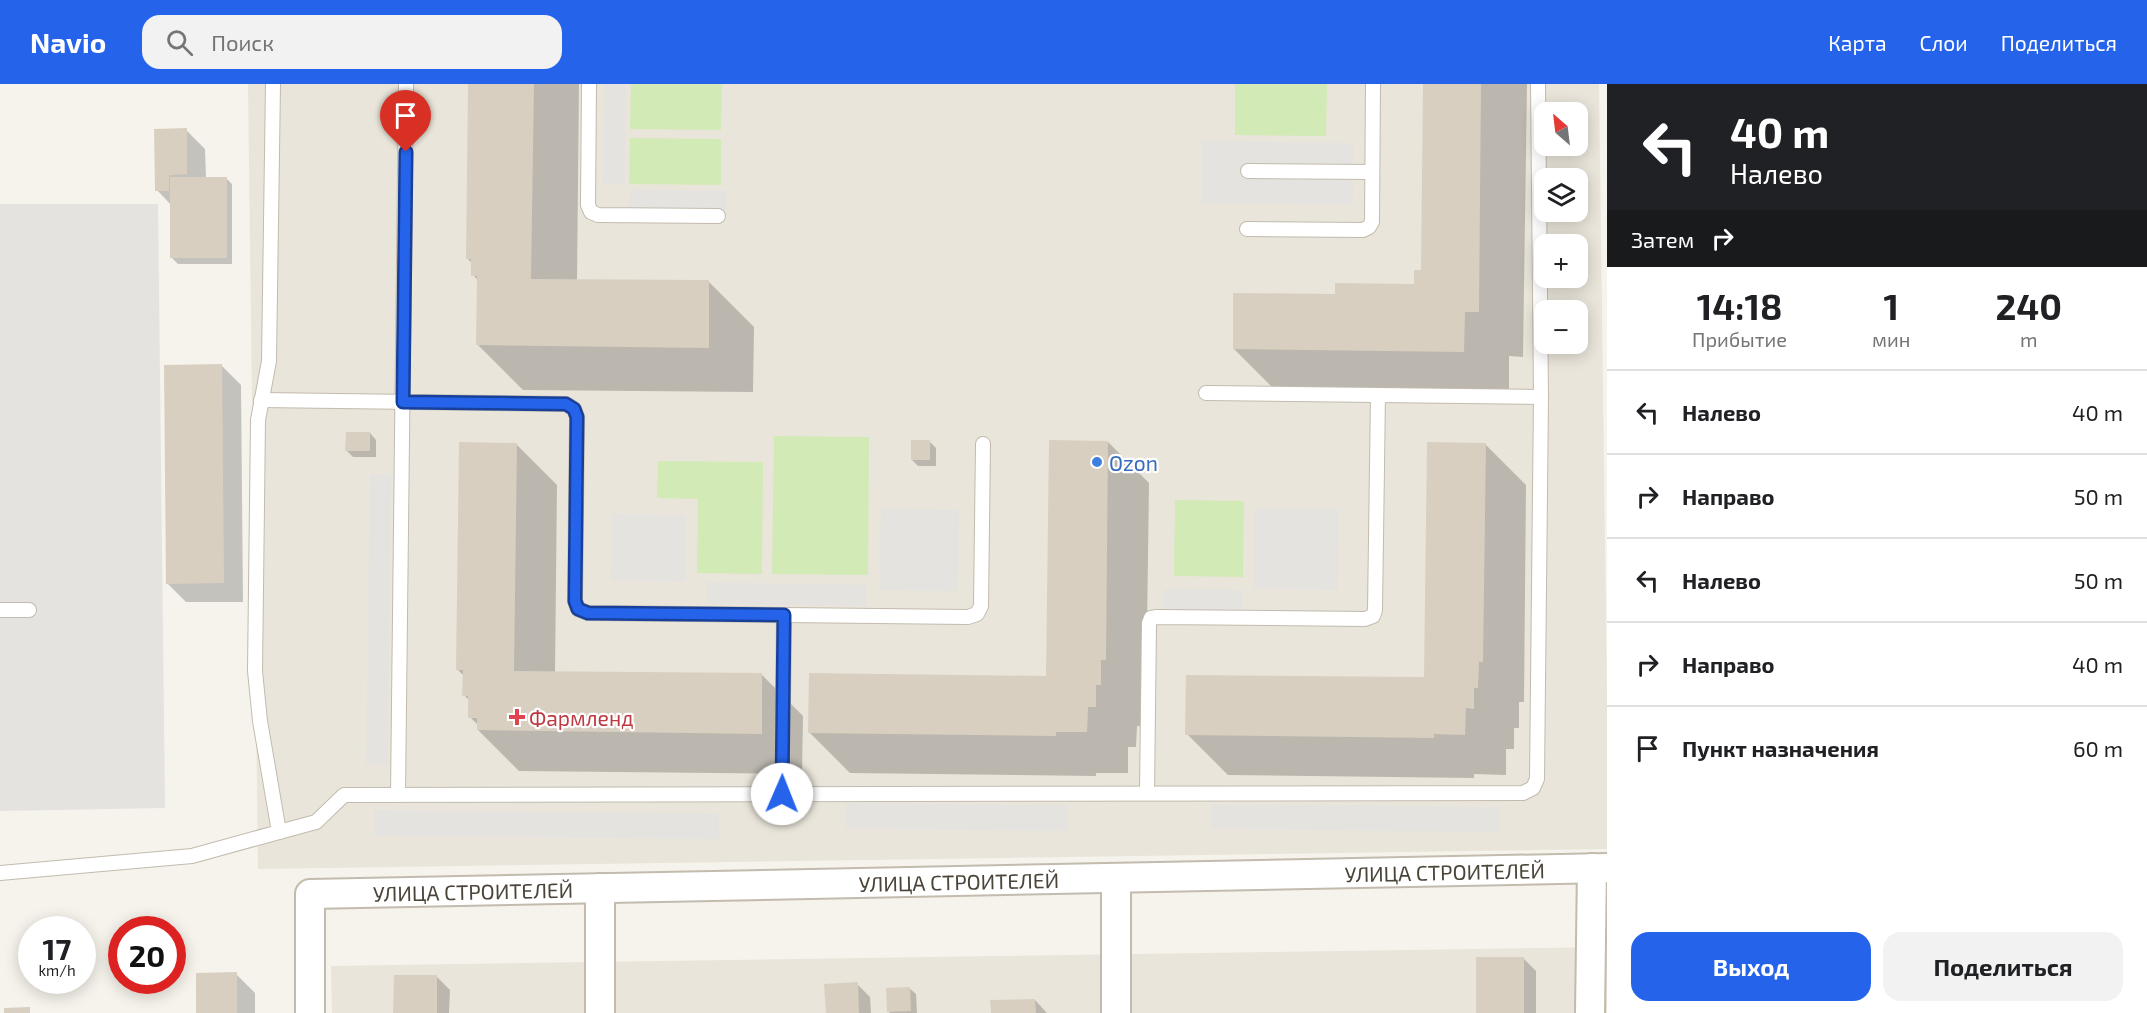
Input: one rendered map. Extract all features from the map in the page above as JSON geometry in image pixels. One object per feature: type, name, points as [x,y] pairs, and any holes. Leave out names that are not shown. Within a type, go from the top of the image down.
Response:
[{"type":"street","name":"УЛИЦА СТРОИТЕЛЕЙ","points":[[310,1013],[309,894],[1599,868]]},
{"type":"street","points":[[1590,1013],[1599,868]]},
{"type":"street","points":[[1116,878],[1116,1013]]},
{"type":"street","points":[[600,888],[600,1013]]},
{"type":"lane","points":[[273,84],[269,361],[258,420],[255,671],[260,721],[279,832]]},
{"type":"lane","points":[[398,794],[406,84]]},
{"type":"lane","points":[[589,84],[588,205],[591,212],[598,215],[718,216]]},
{"type":"lane","points":[[1247,229],[1363,230],[1369,227],[1372,222],[1373,84]]},
{"type":"lane","points":[[0,873],[192,856],[316,822],[344,795],[1523,793],[1533,788],[1537,779],[1541,397],[1538,84]]},
{"type":"lane","points":[[1248,171],[1372,172]]},
{"type":"lane","points":[[1206,393],[1541,397]]},
{"type":"lane","points":[[1147,793],[1149,623],[1151,618],[1365,619],[1372,616],[1376,610],[1378,395]]},
{"type":"lane","points":[[261,400],[566,404],[574,409],[577,417],[575,601],[578,609],[588,613],[968,617],[977,614],[981,606],[982,444]]},
{"type":"lane","points":[[0,610],[29,610]]},
{"type":"lane","points":[[782,794],[784,615]]},
{"type":"shaded area","points":[[248,84],[1599,84],[1607,849],[258,869]]},
{"type":"shaded area","points":[[605,84],[626,84],[625,184],[603,184]]},
{"type":"shaded area","points":[[1202,141],[1354,143],[1353,205],[1202,203]]},
{"type":"shaded area","points":[[629,189],[727,191],[726,212],[629,211]]},
{"type":"shaded area","points":[[0,204],[158,204],[165,808],[0,811]]},
{"type":"shaded area","points":[[370,474],[391,474],[388,765],[366,765]]},
{"type":"shaded area","points":[[881,509],[959,510],[958,591],[880,590]]},
{"type":"shaded area","points":[[1253,509],[1339,509],[1338,590],[1253,589]]},
{"type":"shaded area","points":[[612,514],[686,515],[685,582],[611,581]]},
{"type":"shaded area","points":[[707,582],[867,585],[866,606],[707,604]]},
{"type":"shaded area","points":[[1164,589],[1243,590],[1243,611],[1164,611]]},
{"type":"shaded area","points":[[846,803],[1068,805],[1068,831],[845,829]]},
{"type":"shaded area","points":[[1212,804],[1500,807],[1500,832],[1212,829]]},
{"type":"shaded area","points":[[374,810],[719,814],[719,839],[374,836]]},
{"type":"shaded area","points":[[1607,947],[1607,1013],[332,1013],[331,966]]},
{"type":"green space","points":[[631,84],[722,84],[721,130],[630,129]]},
{"type":"green space","points":[[1235,84],[1327,84],[1326,136],[1235,135]]},
{"type":"green space","points":[[630,138],[721,139],[721,185],[629,184]]},
{"type":"green space","points":[[774,436],[869,437],[868,575],[772,574]]},
{"type":"green space","points":[[658,461],[763,462],[762,574],[697,573],[698,499],[657,498]]},
{"type":"green space","points":[[1175,500],[1244,501],[1243,577],[1174,576]]},
{"type":"building","points":[[468,84],[534,84],[531,279],[709,280],[709,348],[476,345],[477,276],[471,276],[471,259],[466,259]]},
{"type":"building","points":[[1423,84],[1481,84],[1479,312],[1465,312],[1464,352],[1233,349],[1233,293],[1335,294],[1335,283],[1414,284],[1414,270],[1421,270]]},
{"type":"building","points":[[187,128],[187,174],[169,175],[169,191],[155,191],[154,129]]},
{"type":"building","points":[[170,177],[227,177],[227,258],[170,258]]},
{"type":"building","points":[[222,364],[224,583],[166,584],[164,365]]},
{"type":"building","points":[[346,432],[370,432],[370,451],[345,451]]},
{"type":"building","points":[[911,440],[930,440],[930,460],[911,460]]},
{"type":"building","points":[[1049,440],[1108,441],[1106,660],[1101,660],[1101,685],[1096,685],[1096,707],[1088,707],[1087,732],[1056,732],[1056,736],[808,733],[809,673],[1046,676]]},
{"type":"building","points":[[459,442],[517,443],[514,671],[762,673],[762,734],[477,730],[477,718],[468,718],[468,696],[462,696],[463,670],[456,670]]},
{"type":"building","points":[[1427,442],[1486,443],[1483,662],[1479,662],[1478,688],[1474,688],[1474,709],[1466,708],[1465,735],[1434,734],[1434,738],[1185,735],[1186,675],[1424,677]]},
{"type":"building","points":[[1476,957],[1524,957],[1524,1013],[1476,1013]]},
{"type":"building","points":[[237,972],[237,1013],[196,1013],[196,973]]},
{"type":"building","points":[[394,975],[437,975],[437,1013],[393,1013]]},
{"type":"building","points":[[858,982],[859,1013],[826,1013],[824,984]]},
{"type":"building","points":[[910,987],[911,1011],[887,1012],[886,988]]},
{"type":"building","points":[[1035,999],[1036,1013],[991,1013],[990,1000]]},
{"type":"building","points":[[30,1007],[30,1013],[4,1013],[4,1008]]},
{"type":"place","name":"Ozon","points":[[1097,462]]},
{"type":"place","name":"Фармленд","points":[[517,717]]},
{"type":"route","points":[[406,152],[403,402],[566,404],[574,409],[577,417],[575,601],[578,609],[588,613],[784,615],[782,794]]}]
